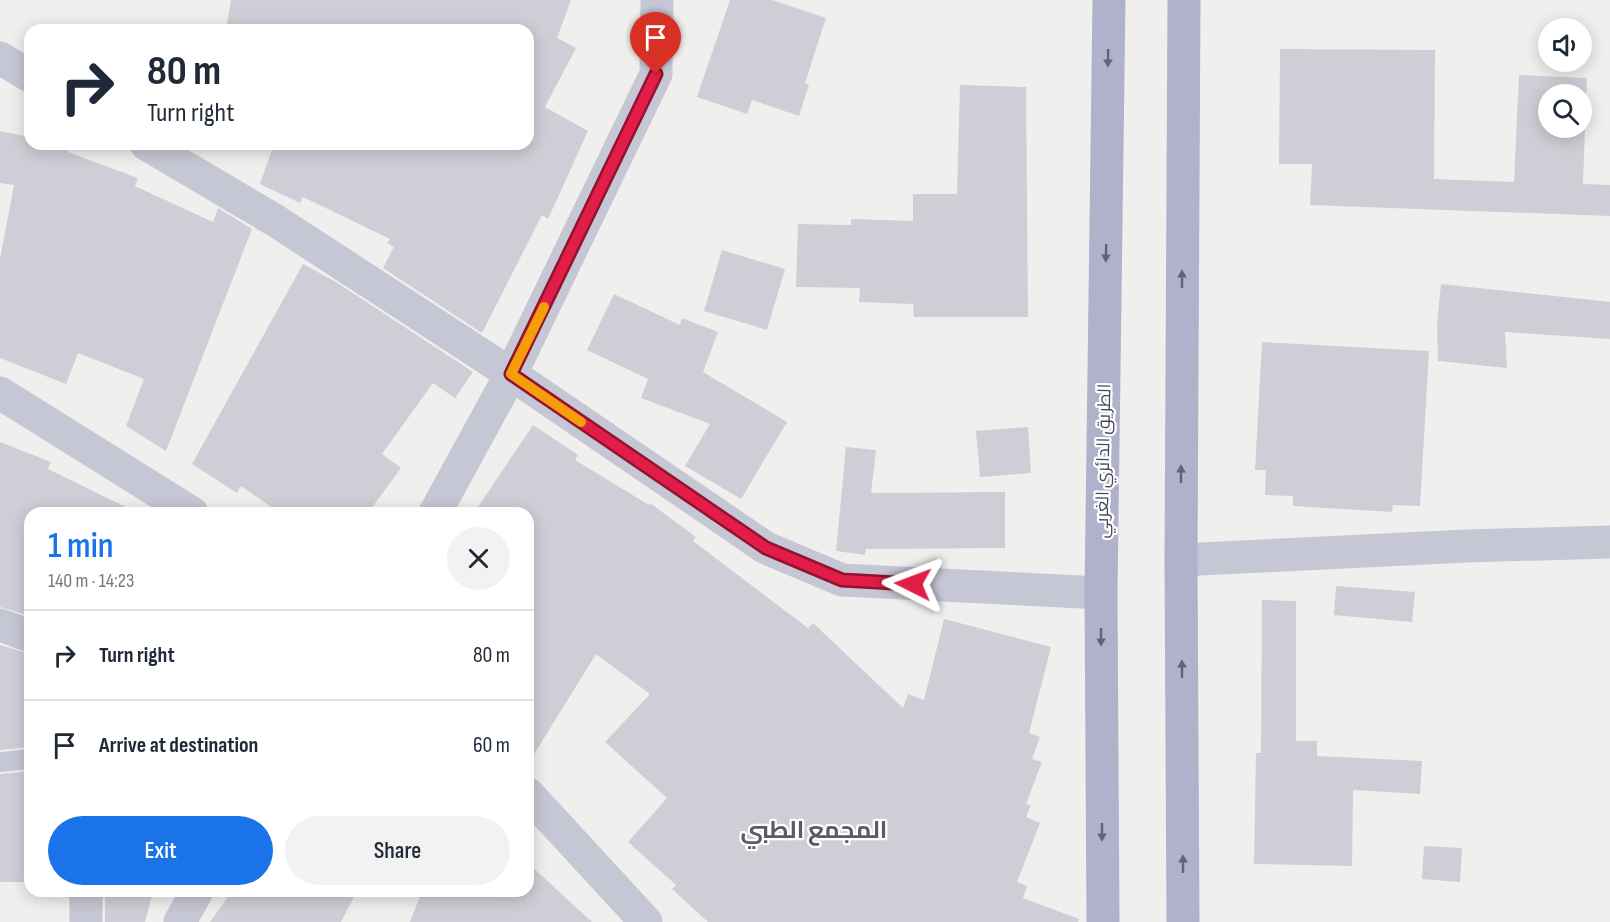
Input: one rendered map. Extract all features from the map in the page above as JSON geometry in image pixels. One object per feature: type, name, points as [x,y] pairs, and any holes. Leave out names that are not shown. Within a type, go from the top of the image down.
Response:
[{"type":"main road","name":"الطريق الدائري الغربي","points":[[1103,922],[1101,593],[1109,0]]},
{"type":"main road","points":[[1183,922],[1181,560],[1184,0]]},
{"type":"street","points":[[438,507],[511,374],[656,74],[657,0]]},
{"type":"street","points":[[0,58],[24,72]]},
{"type":"street","points":[[156,150],[276,221],[511,374],[766,548],[842,580],[1101,593]]},
{"type":"street","points":[[0,393],[182,507]]},
{"type":"street","points":[[1181,560],[1610,542]]},
{"type":"street","points":[[0,626],[24,634]]},
{"type":"street","points":[[534,801],[646,922]]},
{"type":"street","points":[[86,897],[86,922]]},
{"type":"street","points":[[180,922],[194,897]]},
{"type":"lane","points":[[0,762],[24,760]]},
{"type":"building","points":[[231,0],[571,0],[557,38],[576,48],[545,107],[588,131],[548,219],[542,215],[482,333],[383,268],[394,247],[387,243],[390,239],[303,197],[300,203],[260,184],[272,150],[534,150],[534,24],[227,24]]},
{"type":"building","points":[[730,0],[772,0],[826,18],[805,83],[809,85],[799,116],[752,100],[747,114],[697,97]]},
{"type":"building","points":[[1280,49],[1435,50],[1434,179],[1514,182],[1519,75],[1587,78],[1587,84],[1538,84],[1538,138],[1585,138],[1583,184],[1610,185],[1610,216],[1310,205],[1312,164],[1279,164]]},
{"type":"building","points":[[960,85],[1026,87],[1028,317],[914,317],[913,304],[859,302],[860,288],[796,287],[798,224],[851,225],[851,219],[913,221],[913,194],[957,194]]},
{"type":"building","points":[[0,131],[24,136],[24,150],[68,150],[68,152],[138,178],[135,186],[213,222],[218,208],[252,229],[166,451],[126,426],[144,379],[78,353],[66,384],[0,358],[0,259],[14,185],[0,183]]},
{"type":"building","points":[[722,250],[785,269],[767,330],[704,311]]},
{"type":"building","points":[[303,264],[336,282],[473,372],[455,398],[433,383],[382,454],[401,468],[372,507],[271,507],[241,486],[237,493],[192,464]]},
{"type":"building","points":[[1441,284],[1610,302],[1610,339],[1505,332],[1507,368],[1438,361],[1437,324]]},
{"type":"building","points":[[614,294],[680,325],[682,318],[718,332],[703,372],[787,422],[741,499],[685,466],[710,424],[641,398],[648,379],[587,350]]},
{"type":"building","points":[[1262,342],[1429,351],[1420,506],[1393,505],[1392,512],[1293,506],[1293,496],[1265,495],[1266,470],[1255,470]]},
{"type":"building","points":[[533,425],[578,455],[575,460],[649,505],[650,503],[696,537],[693,541],[808,628],[813,623],[903,708],[908,694],[924,700],[944,619],[1051,647],[1029,733],[1040,737],[1032,759],[1042,762],[1026,804],[1031,805],[1026,817],[1040,823],[1017,882],[1027,886],[1023,898],[1079,919],[1078,922],[708,922],[672,889],[676,885],[628,842],[667,798],[605,742],[650,694],[596,654],[534,754],[534,507],[478,507]]},
{"type":"building","points":[[1028,427],[1031,473],[980,477],[976,431]]},
{"type":"building","points":[[0,442],[51,462],[48,469],[126,507],[24,507],[24,614],[0,607]]},
{"type":"building","points":[[846,447],[876,450],[871,493],[1005,492],[1005,548],[866,549],[865,555],[836,551]]},
{"type":"building","points":[[1336,586],[1415,592],[1412,622],[1334,615]]},
{"type":"building","points":[[1262,600],[1296,601],[1296,741],[1317,741],[1317,756],[1422,761],[1420,794],[1353,790],[1352,866],[1254,864],[1256,753],[1261,753]]},
{"type":"building","points":[[0,645],[24,652],[24,748],[0,750]]},
{"type":"building","points":[[24,772],[24,882],[0,882],[0,774]]},
{"type":"building","points":[[1424,846],[1462,848],[1460,882],[1422,879]]},
{"type":"building","points":[[534,869],[592,922],[410,922],[420,897],[534,897]]},
{"type":"building","points":[[105,897],[151,897],[145,922],[105,922]]},
{"type":"building","points":[[228,897],[354,897],[341,922],[210,922]]},
{"type":"slow traffic","points":[[544,307],[511,374],[581,422]]},
{"type":"district","name":"المجمع الطبي","points":[[814,830]]},
{"type":"route","points":[[656,74],[511,374],[766,548],[842,580],[913,584]]}]
